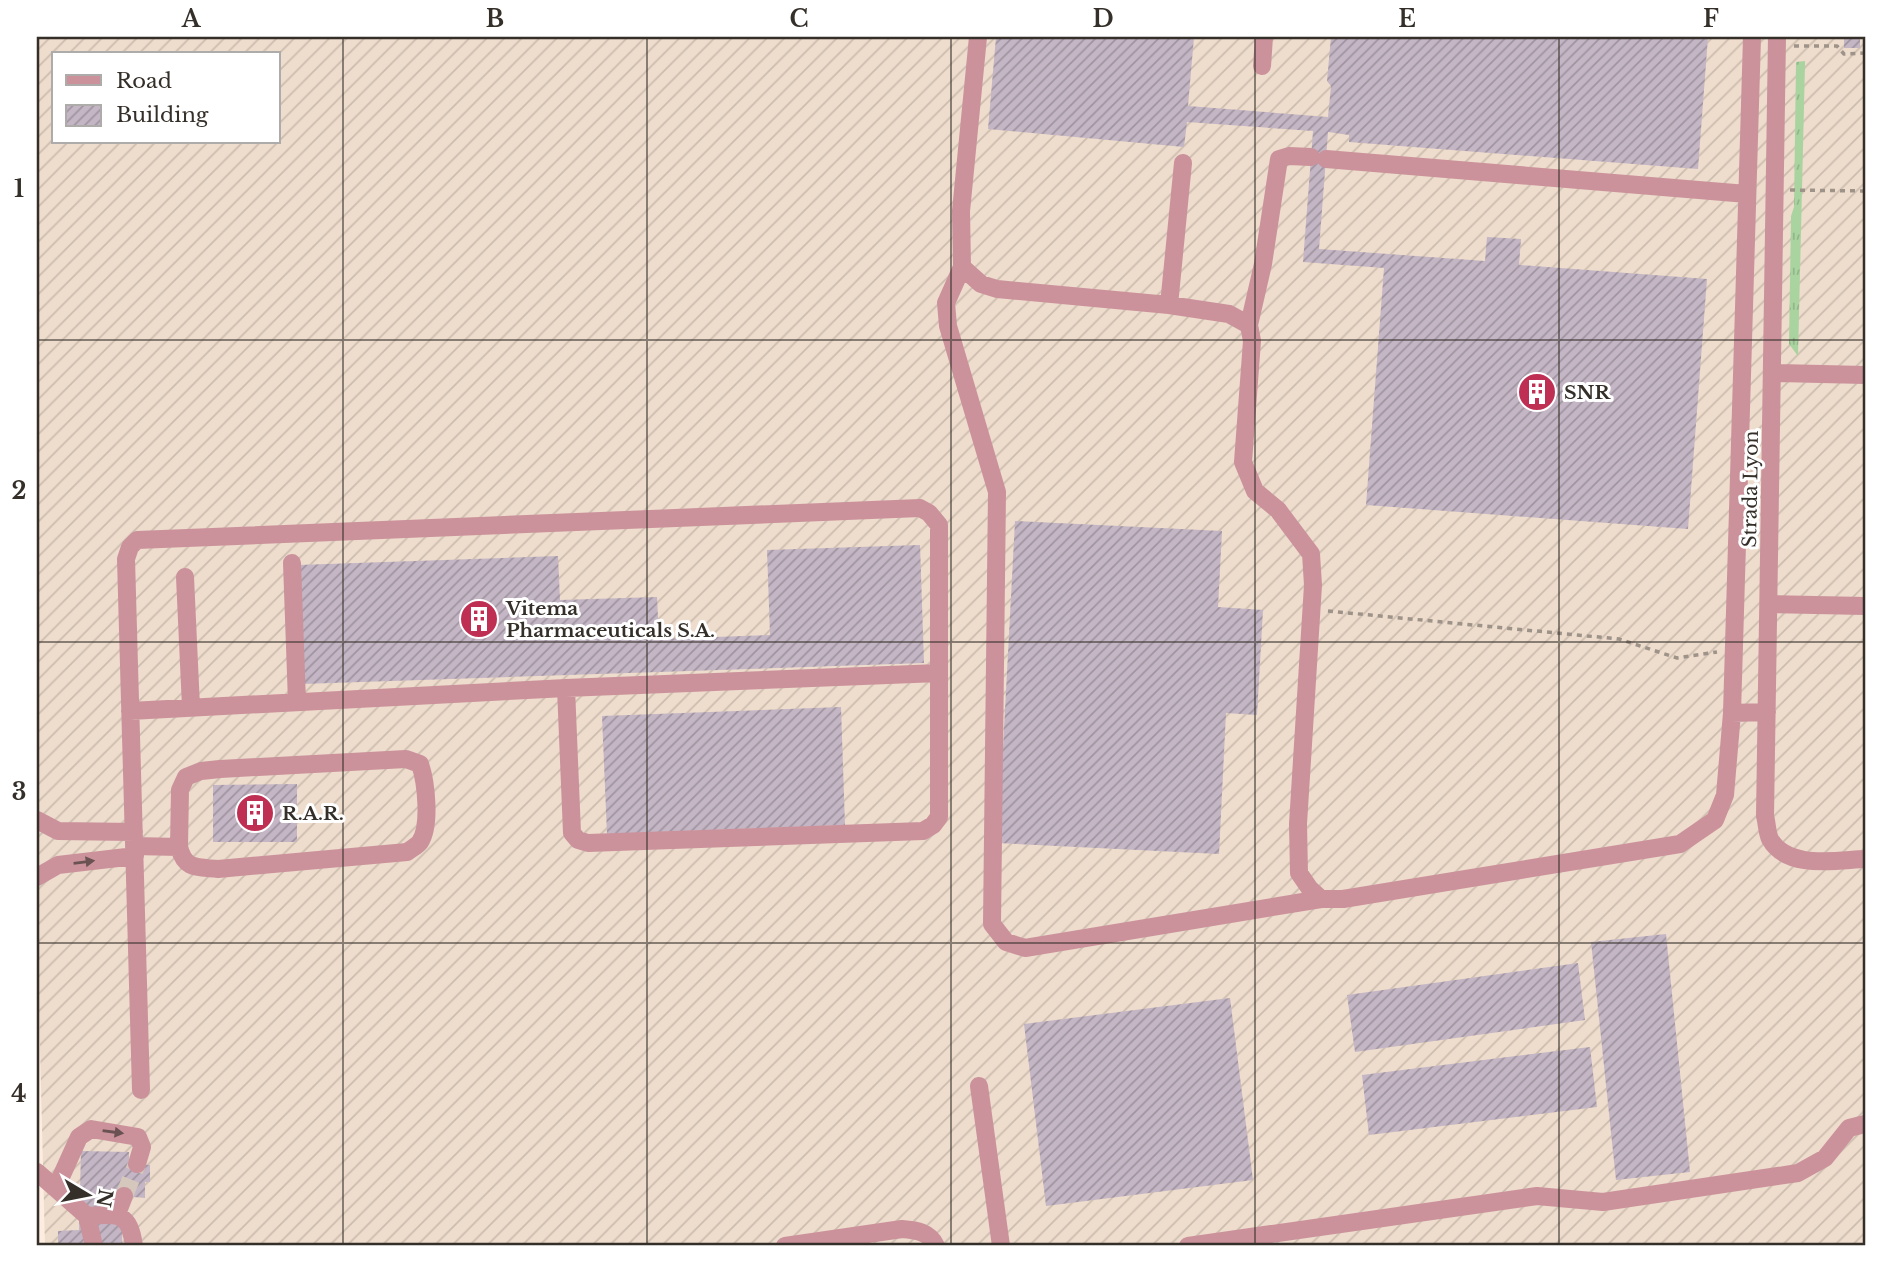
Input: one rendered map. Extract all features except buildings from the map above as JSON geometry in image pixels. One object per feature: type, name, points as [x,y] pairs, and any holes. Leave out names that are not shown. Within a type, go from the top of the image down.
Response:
[{"type":"street","points":[[978,37],[961,211],[962,267],[946,303],[948,326],[997,492],[992,923],[1006,942],[1025,948],[1679,844],[1715,820],[1726,795],[1732,713],[1752,37]]},
{"type":"street","points":[[1262,66],[1264,37]]},
{"type":"street","name":"Strada Lyon","points":[[1777,41],[1765,816],[1770,838],[1781,851],[1812,862],[1865,859]]},
{"type":"street","points":[[1321,900],[1299,873],[1298,824],[1311,609],[1311,554],[1278,510],[1255,491],[1243,462],[1252,341],[1248,325],[1263,264],[1279,159],[1289,156],[1319,158],[1747,194]]},
{"type":"street","points":[[1170,305],[1182,163]]},
{"type":"street","points":[[962,267],[981,284],[997,289],[1170,305],[1228,314],[1248,325]]},
{"type":"street","points":[[1773,373],[1865,375]]},
{"type":"street","points":[[141,1090],[126,559],[130,547],[137,540],[920,508],[929,513],[939,525],[939,817],[923,831],[588,843],[578,840],[572,833],[566,688]]},
{"type":"street","points":[[292,563],[297,702]]},
{"type":"street","points":[[185,577],[191,707]]},
{"type":"street","points":[[1769,604],[1865,606]]},
{"type":"street","points":[[130,711],[566,688],[939,673]]},
{"type":"street","points":[[1732,713],[1768,712]]},
{"type":"street","points":[[406,759],[420,764],[425,778],[425,828],[420,843],[407,852],[219,869],[194,866],[185,862],[179,846],[180,789],[186,776],[201,771],[406,759]]},
{"type":"street","points":[[37,820],[58,831],[134,845],[179,846]]},
{"type":"street","points":[[37,877],[58,865],[134,845]]},
{"type":"street","points":[[979,1086],[1001,1246]]},
{"type":"street","points":[[1188,1246],[1537,1196],[1603,1202],[1798,1173],[1825,1158],[1849,1128],[1865,1124]]},
{"type":"street","points":[[56,1188],[79,1137],[91,1129],[138,1137],[142,1147],[137,1164]]},
{"type":"street","points":[[37,1172],[87,1216],[94,1246]]},
{"type":"street","points":[[117,1214],[124,1196]]},
{"type":"street","points":[[87,1216],[117,1214],[131,1227],[134,1246]]},
{"type":"street","points":[[785,1246],[902,1229],[920,1231],[936,1246]]},
{"type":"path","points":[[1777,41],[1837,46],[1844,54],[1865,54]]},
{"type":"path","points":[[1775,190],[1865,191]]},
{"type":"path","points":[[1311,609],[1619,639],[1677,658],[1733,650]]},
{"type":"shaded area","points":[[37,37],[1865,37],[1865,1246],[45,1246],[37,927]]},
{"type":"green space","points":[[1805,61],[1798,356],[1789,344],[1791,216],[1794,207],[1796,62]]},
{"type":"tunnel","points":[[124,1196],[137,1164]]},
{"type":"place","name":"SNR","points":[[1537,392]]},
{"type":"place","name":"Vitema Pharmaceuticals S.A.","points":[[479,619]]},
{"type":"place","name":"R.A.R.","points":[[255,813]]}]
